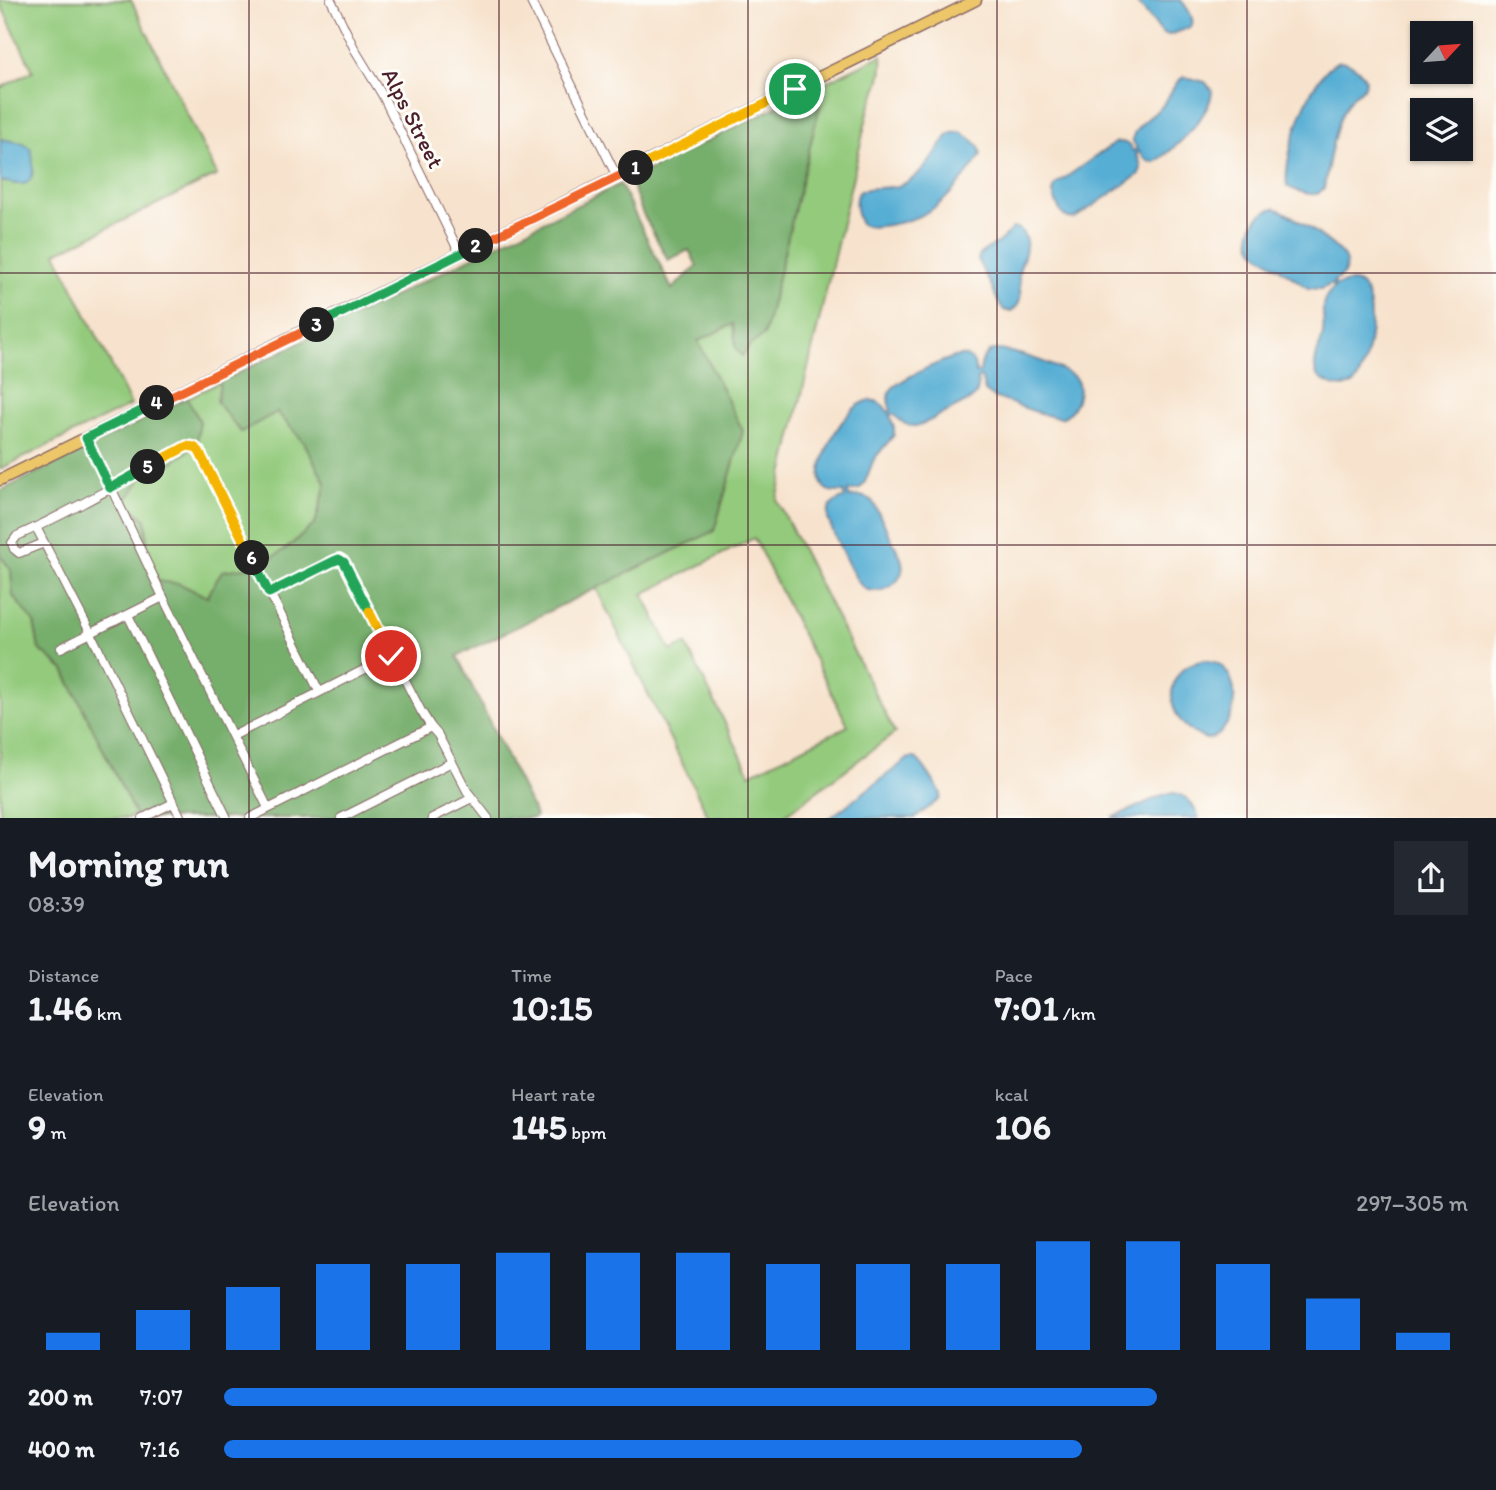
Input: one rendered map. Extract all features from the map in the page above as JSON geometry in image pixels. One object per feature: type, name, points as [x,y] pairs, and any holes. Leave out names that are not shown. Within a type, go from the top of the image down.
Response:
[{"type":"main road","points":[[0,480],[976,0]]},
{"type":"street","name":"Alps Street","points":[[331,0],[355,50],[383,96],[460,254]]},
{"type":"street","points":[[530,0],[617,177]]},
{"type":"street","points":[[86,438],[268,808]]},
{"type":"street","points":[[44,543],[19,553],[12,543],[17,536],[97,497],[187,446],[194,447],[199,451],[319,691]]},
{"type":"street","points":[[36,527],[181,818]]},
{"type":"street","points":[[269,593],[334,561],[339,559],[344,562],[391,656],[472,798],[488,818]]},
{"type":"street","points":[[61,648],[163,597]]},
{"type":"street","points":[[128,615],[227,818]]},
{"type":"street","points":[[233,736],[391,656]]},
{"type":"street","points":[[250,818],[431,727]]},
{"type":"street","points":[[341,818],[452,762]]},
{"type":"street","points":[[432,818],[472,798]]},
{"type":"street","points":[[143,818],[173,803]]},
{"type":"green space","points":[[0,0],[131,0],[217,175],[56,253],[131,405],[0,469],[0,88],[33,71]]},
{"type":"green space","points":[[882,55],[881,75],[869,108],[777,500],[895,733],[781,818],[709,818],[596,588],[714,530],[743,431],[697,341],[733,323],[736,348],[751,344],[764,335],[820,105],[822,84]],"holes":[[[754,538],[848,726],[750,774],[686,644],[671,651],[643,594]]]},
{"type":"green space","points":[[822,84],[820,105],[764,335],[751,344],[742,356],[736,348],[733,324],[698,341],[743,431],[714,531],[457,656],[536,816],[137,818],[64,670],[39,649],[34,622],[13,596],[11,570],[0,555],[0,491],[187,398],[200,422],[196,446],[173,462],[143,476],[125,502],[146,520],[147,550],[158,581],[180,584],[207,597],[222,571],[259,566],[287,548],[315,524],[326,484],[304,442],[277,412],[241,432],[217,402],[220,382],[620,184],[672,289],[697,266],[689,250],[668,260],[642,212],[630,179]]},
{"type":"green space","points":[[220,382],[217,402],[241,432],[277,412],[304,442],[326,484],[315,524],[287,548],[207,597],[180,584],[158,582],[147,550],[146,520],[125,502],[143,476],[173,462],[200,422],[187,398]]},
{"type":"green space","points":[[0,555],[11,570],[13,596],[34,622],[39,649],[64,670],[135,814],[128,818],[0,818]]},
{"type":"water","points":[[1135,0],[1181,0],[1192,17],[1191,27],[1170,35],[1163,34]]},
{"type":"water","points":[[1339,61],[1360,71],[1365,80],[1364,86],[1352,97],[1341,116],[1332,144],[1324,188],[1316,194],[1300,192],[1287,186],[1289,156],[1294,136],[1308,98],[1318,81]]},
{"type":"water","points":[[1185,77],[1205,82],[1212,90],[1206,110],[1191,130],[1155,162],[1148,161],[1139,152],[1136,154],[1141,167],[1138,175],[1075,218],[1063,215],[1054,196],[1055,185],[1115,143],[1126,143],[1133,151],[1137,149],[1133,140],[1136,130],[1162,106],[1178,82]]},
{"type":"water","points":[[961,132],[978,146],[980,157],[942,202],[905,222],[874,227],[861,224],[856,203],[859,192],[906,183],[927,165],[948,135]]},
{"type":"water","points":[[0,139],[23,143],[31,149],[33,169],[27,182],[17,184],[0,181]]},
{"type":"water","points":[[1274,208],[1312,230],[1341,253],[1346,267],[1342,275],[1334,281],[1336,286],[1354,282],[1365,290],[1371,316],[1368,349],[1353,385],[1333,385],[1319,378],[1316,373],[1316,360],[1323,333],[1323,304],[1328,293],[1334,288],[1332,284],[1321,289],[1308,288],[1257,253],[1253,246],[1252,226],[1261,215]]},
{"type":"water","points":[[1013,228],[1022,232],[1026,245],[1019,273],[1019,303],[1008,311],[998,302],[978,259],[981,253],[1000,241]]},
{"type":"water","points":[[993,350],[1034,358],[1072,375],[1079,386],[1075,405],[1063,417],[1040,413],[993,397],[985,391],[981,377],[977,378],[977,392],[972,399],[923,424],[910,426],[894,414],[890,415],[894,435],[874,459],[864,484],[859,489],[848,491],[849,497],[865,497],[873,502],[903,567],[892,586],[877,591],[864,588],[850,567],[828,519],[832,505],[845,497],[844,492],[830,491],[823,486],[823,459],[830,442],[840,425],[864,402],[877,402],[888,412],[891,411],[889,392],[904,380],[926,368],[959,356],[970,358],[976,373],[980,372],[983,359]]},
{"type":"water","points":[[1204,660],[1217,663],[1226,671],[1234,688],[1231,716],[1221,732],[1207,739],[1195,734],[1182,723],[1173,706],[1172,697],[1173,687],[1181,671]]},
{"type":"water","points":[[909,758],[915,758],[922,764],[941,793],[940,799],[915,818],[830,818]]},
{"type":"water","points":[[1173,793],[1186,798],[1199,818],[1112,818],[1165,794]]},
{"type":"route","points":[[391,656],[348,567],[339,559],[269,593],[199,451],[194,447],[187,446],[110,488],[86,438],[795,89]]}]
